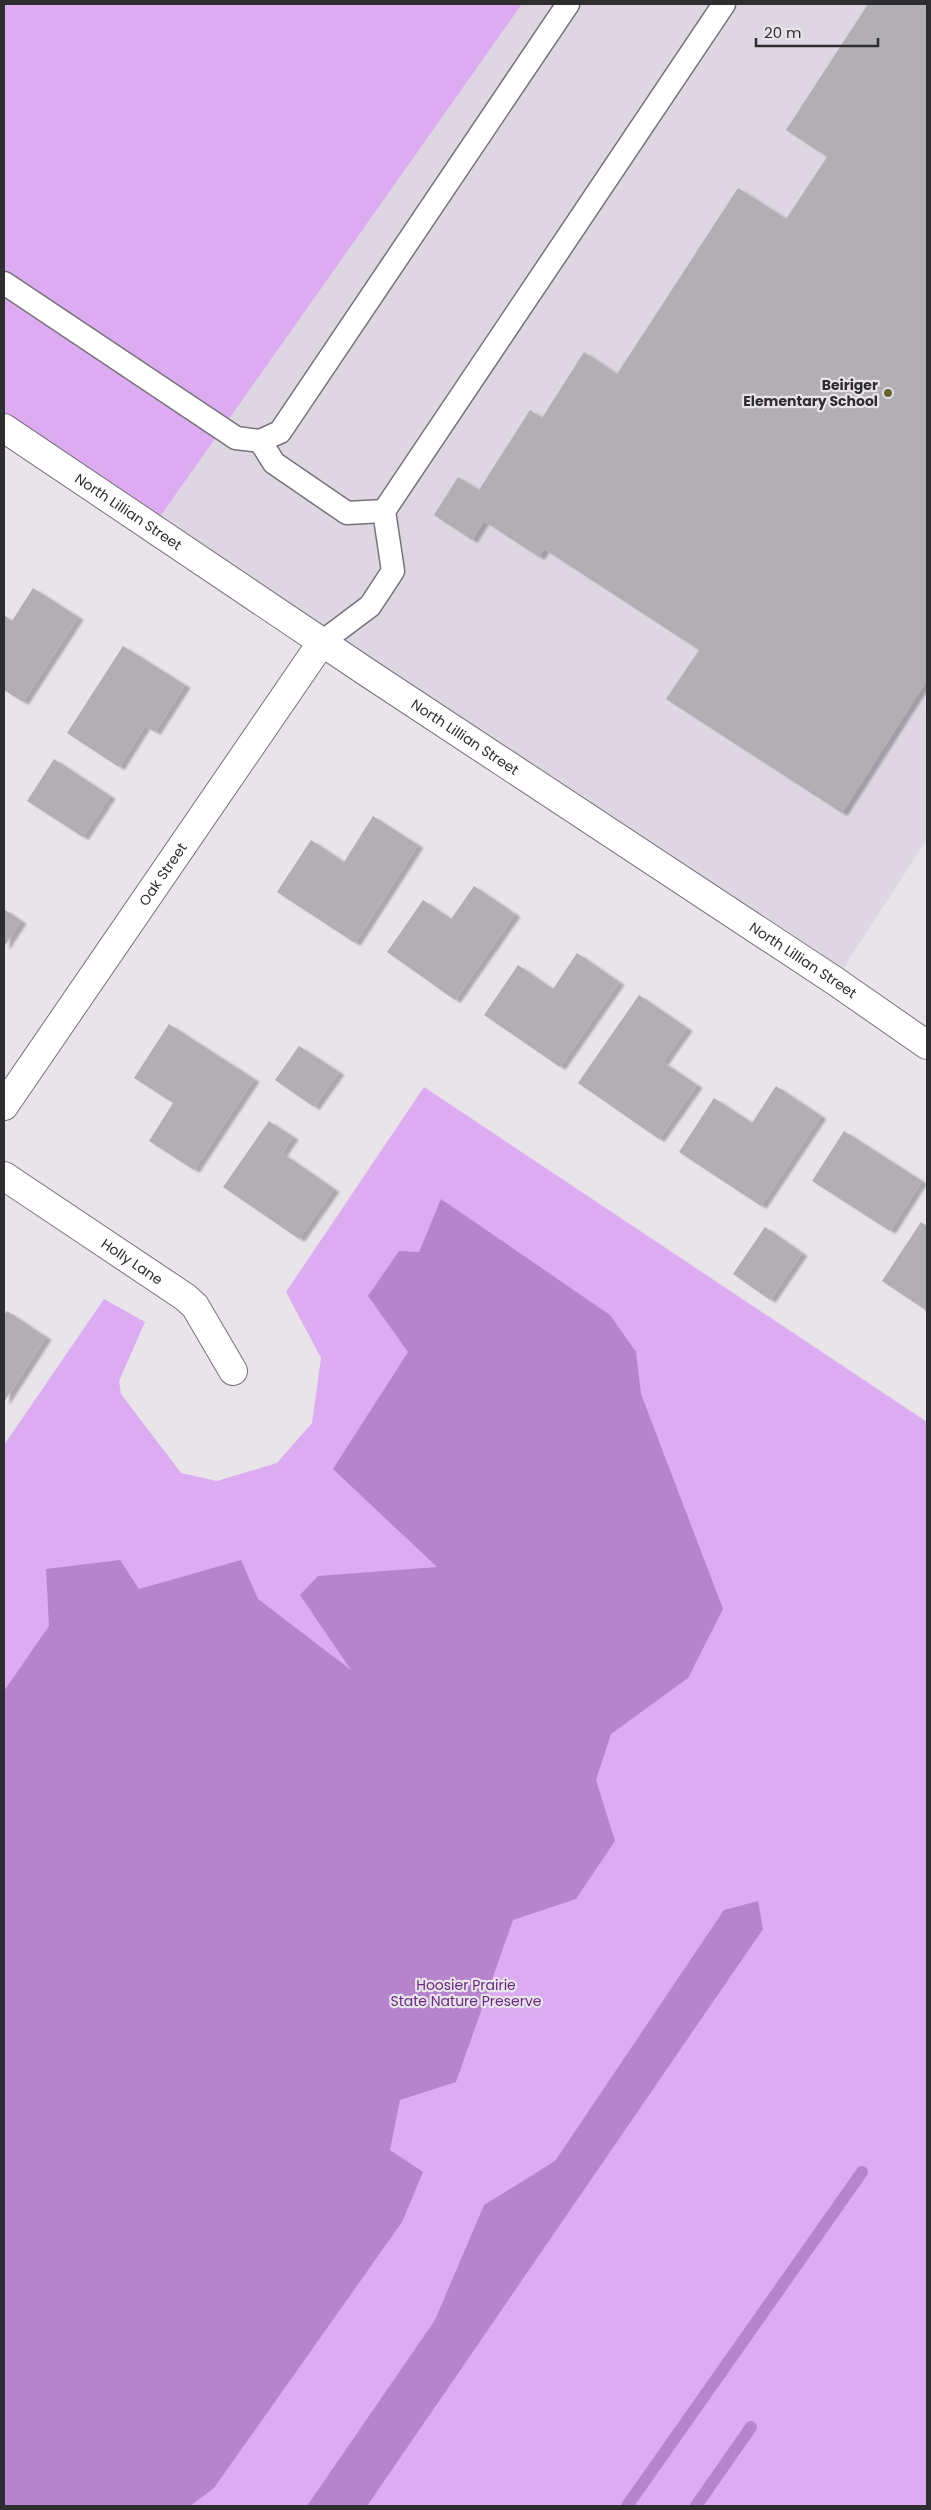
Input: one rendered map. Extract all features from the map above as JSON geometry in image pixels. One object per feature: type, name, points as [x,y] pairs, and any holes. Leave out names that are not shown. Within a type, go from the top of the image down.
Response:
[{"type":"street","name":"North Lillian Street","points":[[4,428],[927,1044]]},
{"type":"street","name":"Oak Street","points":[[4,1106],[322,642]]},
{"type":"street","name":"Holly Lane","points":[[4,1176],[185,1297],[195,1306],[233,1371]]},
{"type":"lane","points":[[4,283],[236,438],[260,441],[280,432],[568,4]]},
{"type":"lane","points":[[322,642],[370,606],[394,571],[384,510],[724,4]]},
{"type":"lane","points":[[260,441],[274,463],[347,513],[384,510]]},
{"type":"shaded area","points":[[522,4],[927,4],[927,839],[835,981],[152,528]]},
{"type":"shaded area","points":[[441,1199],[610,1315],[636,1352],[641,1394],[723,1609],[688,1678],[611,1734],[596,1780],[615,1841],[576,1899],[513,1920],[456,2082],[400,2100],[390,2150],[423,2172],[402,2222],[214,2488],[190,2506],[4,2506],[4,1691],[49,1626],[46,1569],[120,1560],[139,1589],[241,1560],[258,1599],[351,1670],[300,1595],[318,1576],[437,1567],[333,1469],[408,1352],[368,1296],[399,1251],[419,1252]]},
{"type":"shaded area","points":[[758,1901],[763,1929],[367,2506],[307,2506],[435,2320],[484,2205],[555,2161],[724,1910]]},
{"type":"green space","points":[[4,4],[522,4],[152,528],[4,428]]},
{"type":"green space","name":"Hoosier Prairie State Nature Preserve","points":[[424,1087],[927,1422],[927,2506],[4,2506],[4,1445],[104,1299],[145,1322],[119,1381],[121,1394],[181,1473],[217,1481],[277,1463],[312,1423],[321,1358],[286,1292]]},
{"type":"building","points":[[868,4],[927,4],[927,680],[842,813],[666,699],[699,650],[544,549],[539,557],[484,521],[472,540],[434,515],[458,477],[479,490],[530,410],[542,418],[584,352],[617,374],[738,188],[786,219],[827,157],[786,130]]},
{"type":"building","points":[[33,588],[78,617],[23,702],[4,690],[4,615],[12,621]]},
{"type":"building","points":[[123,646],[185,685],[155,732],[145,726],[119,767],[67,733]]},
{"type":"building","points":[[54,759],[110,796],[83,837],[27,801]]},
{"type":"building","points":[[373,816],[418,845],[355,943],[277,892],[311,840],[344,862]]},
{"type":"building","points":[[474,886],[515,914],[455,1000],[387,952],[423,900],[451,919]]},
{"type":"building","points":[[4,909],[21,921],[4,947]]},
{"type":"building","points":[[577,953],[619,982],[560,1067],[484,1015],[518,965],[553,989]]},
{"type":"building","points":[[639,995],[687,1028],[663,1062],[697,1085],[659,1139],[578,1083]]},
{"type":"building","points":[[169,1024],[254,1079],[194,1170],[149,1141],[173,1103],[134,1078]]},
{"type":"building","points":[[299,1046],[339,1072],[314,1107],[275,1080]]},
{"type":"building","points":[[776,1086],[821,1116],[761,1206],[679,1152],[714,1098],[752,1123]]},
{"type":"building","points":[[269,1121],[293,1137],[282,1153],[334,1189],[299,1239],[223,1187]]},
{"type":"building","points":[[844,1131],[922,1181],[890,1231],[812,1181]]},
{"type":"building","points":[[921,1222],[927,1226],[927,1311],[882,1281]]},
{"type":"building","points":[[765,1227],[802,1253],[770,1300],[733,1274]]},
{"type":"building","points":[[7,1311],[46,1337],[4,1402],[4,1315]]},
{"type":"waterway","points":[[627,2506],[862,2172]]},
{"type":"waterway","points":[[696,2506],[751,2427]]},
{"type":"place","name":"Beiriger Elementary School","points":[[888,393]]}]
